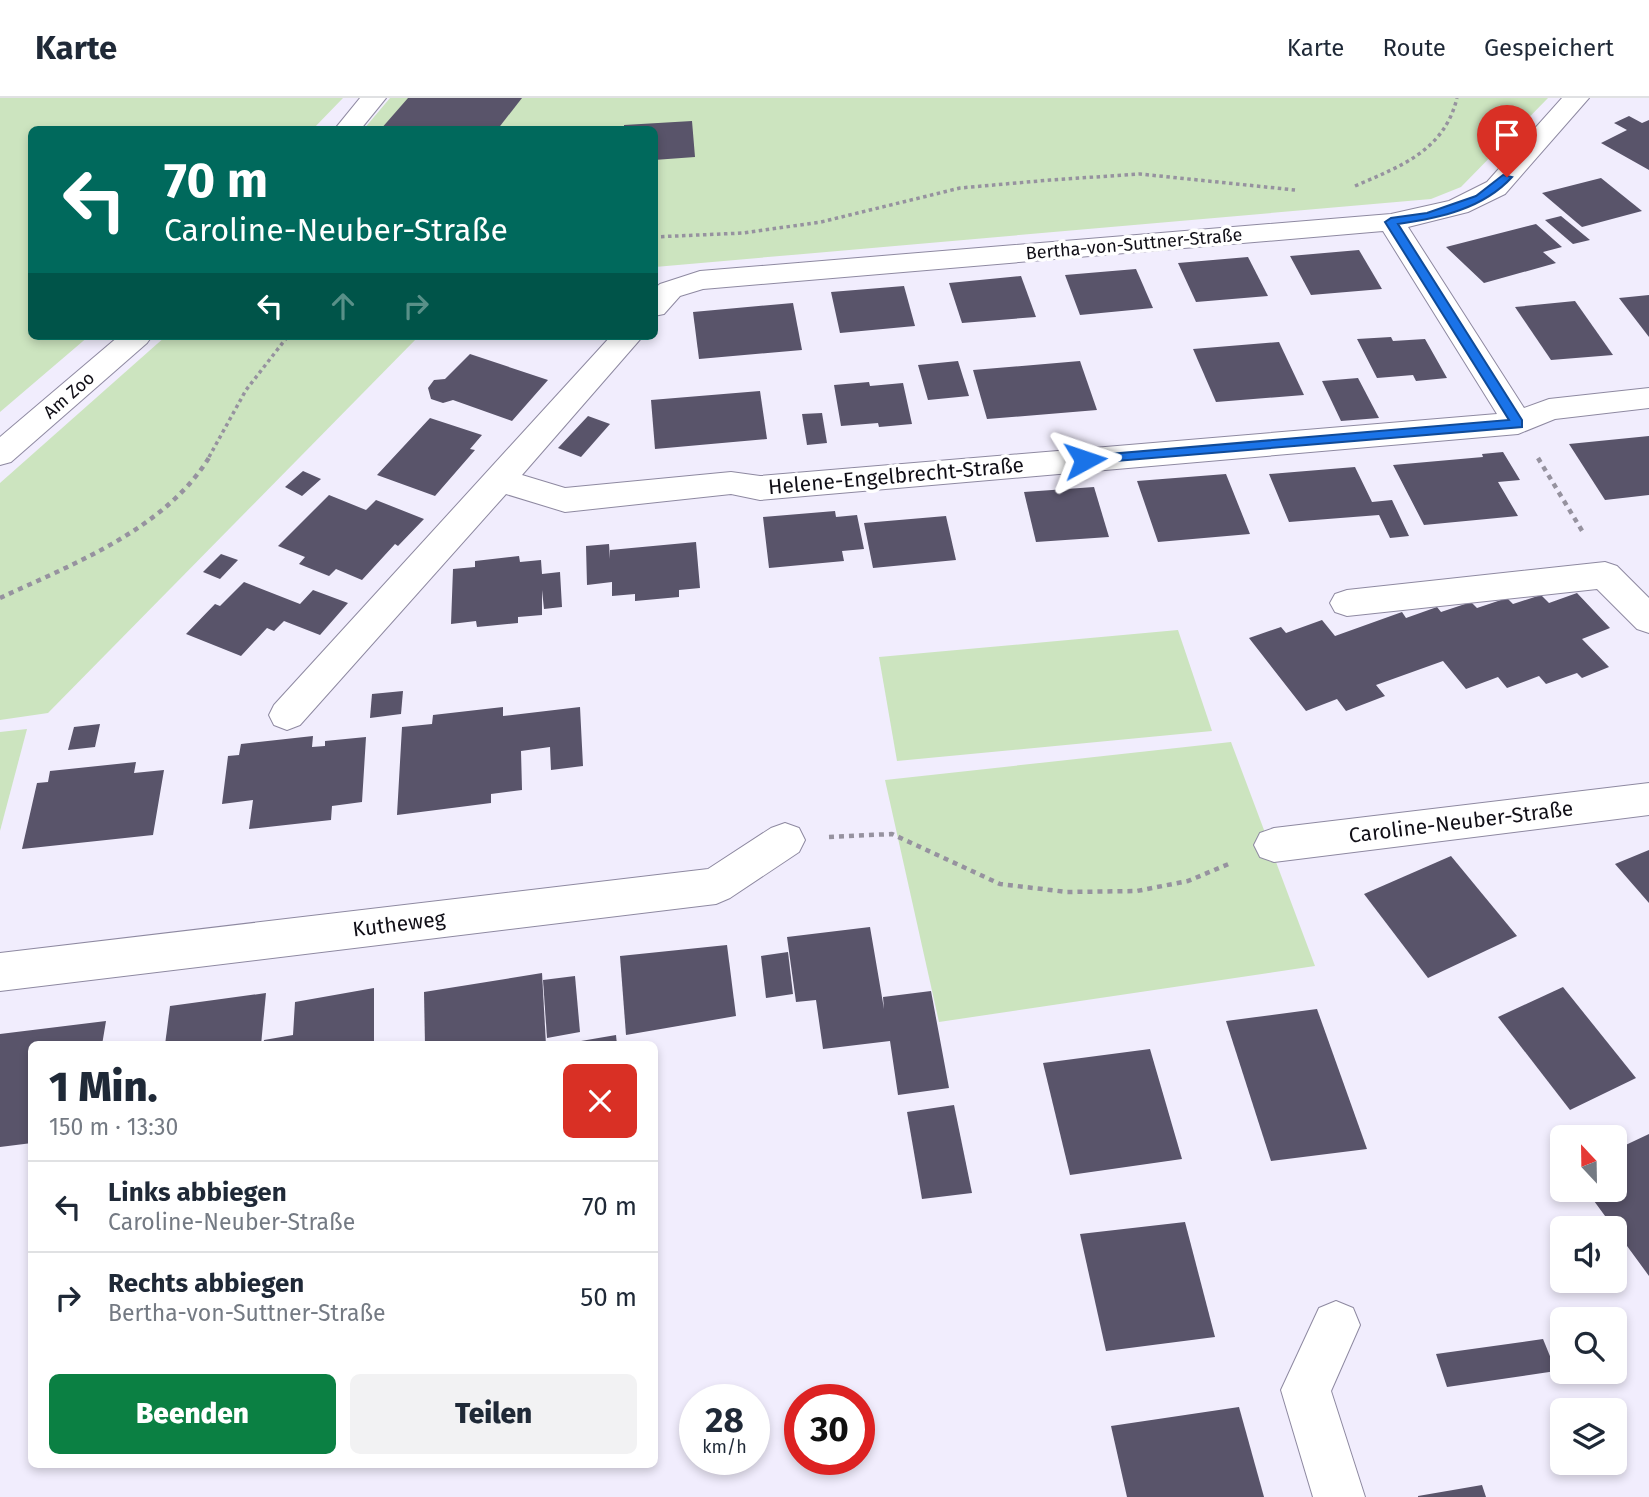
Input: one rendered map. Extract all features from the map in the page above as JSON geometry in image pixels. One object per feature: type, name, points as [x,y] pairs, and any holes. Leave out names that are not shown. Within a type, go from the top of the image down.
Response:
[{"type":"street","points":[[349,126],[373,98]]},
{"type":"street","name":"Bertha-von-Suttner-Straße","points":[[658,303],[670,290],[701,280],[1391,222],[1429,216],[1488,193],[1517,166],[1576,98]]},
{"type":"street","points":[[1391,222],[1518,424]]},
{"type":"street","name":"Am Zoo","points":[[0,454],[132,340]]},
{"type":"street","points":[[288,715],[624,340]]},
{"type":"street","name":"Helene-Engelbrecht-Straße","points":[[499,480],[565,500],[731,483],[760,488],[1518,424],[1549,409],[1649,398]]},
{"type":"street","points":[[1346,603],[1605,575],[1649,620]]},
{"type":"street","name":"Caroline-Neuber-Straße","points":[[1274,845],[1649,799]]},
{"type":"street","name":"Kutheweg","points":[[0,972],[716,886],[785,840]]},
{"type":"street","points":[[1336,1325],[1306,1390],[1339,1497]]},
{"type":"path","points":[[1353,187],[1411,160],[1422,152],[1442,134],[1456,108],[1457,98]]},
{"type":"path","points":[[658,237],[743,233],[808,224],[960,188],[1050,180],[1140,174],[1305,191]]},
{"type":"path","points":[[0,598],[75,563],[148,521],[198,473],[236,405],[285,340]]},
{"type":"path","points":[[1518,424],[1605,575]]},
{"type":"path","points":[[785,840],[892,834],[1000,884],[1068,892],[1138,891],[1188,881],[1274,845]]},
{"type":"green space","points":[[0,98],[343,98],[316,126],[28,126],[28,340],[84,340],[0,412]]},
{"type":"green space","points":[[390,98],[1548,98],[1461,187],[1431,199],[658,267],[658,126],[366,126]]},
{"type":"green space","points":[[161,340],[415,340],[48,713],[0,720],[0,483]]},
{"type":"green space","points":[[1178,630],[1212,731],[897,761],[879,657]]},
{"type":"green space","points":[[27,729],[0,831],[0,732]]},
{"type":"green space","points":[[1231,742],[1315,966],[939,1022],[885,780]]},
{"type":"building","points":[[408,98],[522,98],[500,126],[384,126]]},
{"type":"building","points":[[1629,116],[1642,123],[1649,120],[1649,170],[1601,143],[1627,130],[1614,123]]},
{"type":"building","points":[[692,121],[695,157],[658,160],[658,126],[624,125]]},
{"type":"building","points":[[1601,178],[1642,211],[1582,227],[1542,193]]},
{"type":"building","points":[[1561,216],[1590,240],[1573,244],[1545,220]]},
{"type":"building","points":[[1536,224],[1562,247],[1543,252],[1556,263],[1484,283],[1446,247]]},
{"type":"building","points":[[1359,250],[1382,289],[1311,295],[1290,256]]},
{"type":"building","points":[[1248,257],[1268,296],[1196,302],[1178,263]]},
{"type":"building","points":[[1136,269],[1153,308],[1080,315],[1065,275]]},
{"type":"building","points":[[1021,276],[1036,317],[962,323],[949,283]]},
{"type":"building","points":[[904,286],[915,326],[840,333],[831,292]]},
{"type":"building","points":[[1649,295],[1649,337],[1619,298]]},
{"type":"building","points":[[1575,301],[1613,355],[1551,360],[1515,307]]},
{"type":"building","points":[[793,303],[802,350],[699,359],[693,312]]},
{"type":"building","points":[[1391,337],[1393,341],[1425,339],[1447,378],[1416,381],[1413,375],[1377,378],[1357,339]]},
{"type":"building","points":[[1279,342],[1304,395],[1216,402],[1193,349]]},
{"type":"building","points":[[470,354],[548,380],[512,421],[453,400],[443,403],[431,399],[428,388],[434,380],[445,379]]},
{"type":"building","points":[[958,361],[969,396],[928,400],[918,365]]},
{"type":"building","points":[[1080,361],[1097,410],[987,419],[973,370]]},
{"type":"building","points":[[1358,378],[1379,418],[1341,421],[1322,381]]},
{"type":"building","points":[[869,382],[870,386],[903,383],[912,424],[841,426],[834,385]]},
{"type":"building","points":[[760,391],[767,439],[655,449],[651,400]]},
{"type":"building","points":[[822,413],[827,443],[807,445],[802,414]]},
{"type":"building","points":[[588,416],[610,424],[581,457],[558,448]]},
{"type":"building","points":[[430,418],[482,435],[470,449],[475,450],[435,496],[377,475]]},
{"type":"building","points":[[1649,436],[1649,495],[1605,500],[1569,444]]},
{"type":"building","points":[[1503,452],[1520,480],[1498,482],[1518,516],[1424,525],[1393,465],[1483,457],[1482,454]]},
{"type":"building","points":[[1355,467],[1372,502],[1392,500],[1409,536],[1390,538],[1379,515],[1289,522],[1269,474]]},
{"type":"building","points":[[303,471],[321,479],[302,496],[285,487]]},
{"type":"building","points":[[1226,474],[1250,534],[1158,542],[1137,481]]},
{"type":"building","points":[[1094,487],[1109,537],[1036,542],[1024,492]]},
{"type":"building","points":[[329,495],[366,510],[376,500],[424,519],[398,546],[395,544],[362,580],[336,569],[329,576],[299,564],[305,557],[278,546]]},
{"type":"building","points":[[835,511],[836,517],[857,515],[864,549],[842,551],[844,561],[769,568],[763,517]]},
{"type":"building","points":[[946,516],[956,560],[873,568],[864,523]]},
{"type":"building","points":[[696,542],[700,588],[679,590],[679,597],[635,601],[635,594],[612,596],[612,582],[587,585],[586,546],[609,544],[610,559],[610,550]]},
{"type":"building","points":[[221,554],[238,560],[220,579],[203,572]]},
{"type":"building","points":[[519,556],[520,562],[541,560],[542,574],[560,572],[562,607],[544,609],[542,590],[542,615],[518,617],[518,623],[477,627],[476,621],[451,624],[453,569],[475,567],[475,561]]},
{"type":"building","points":[[244,582],[300,604],[313,590],[348,603],[320,635],[284,621],[274,631],[267,628],[241,656],[186,634],[215,604],[220,606]]},
{"type":"building","points":[[1577,593],[1610,628],[1582,639],[1609,667],[1582,678],[1577,673],[1546,684],[1539,676],[1507,688],[1498,677],[1466,689],[1443,661],[1376,685],[1385,696],[1346,711],[1337,699],[1306,711],[1249,638],[1281,627],[1286,633],[1322,620],[1335,636],[1402,612],[1406,618],[1437,607],[1441,612],[1471,602],[1477,608],[1507,598],[1513,604],[1541,595],[1549,603]]},
{"type":"building","points":[[403,691],[401,714],[370,718],[372,694]]},
{"type":"building","points":[[503,707],[503,716],[580,707],[583,766],[551,770],[550,747],[521,751],[522,790],[491,794],[491,803],[397,815],[402,727],[432,724],[433,715]]},
{"type":"building","points":[[100,724],[95,747],[68,750],[74,727]]},
{"type":"building","points":[[313,736],[312,747],[325,746],[325,741],[366,737],[362,802],[332,806],[331,820],[249,829],[253,800],[222,804],[228,756],[239,755],[241,744]]},
{"type":"building","points":[[136,762],[134,773],[164,770],[153,835],[22,849],[37,783],[48,782],[50,771]]},
{"type":"building","points":[[1649,850],[1649,903],[1615,864]]},
{"type":"building","points":[[1451,856],[1517,936],[1428,978],[1364,894]]},
{"type":"building","points":[[870,927],[884,1009],[883,997],[931,991],[949,1088],[898,1095],[890,1041],[823,1049],[816,1000],[796,1002],[787,937]]},
{"type":"building","points":[[727,945],[736,1016],[626,1035],[620,956]]},
{"type":"building","points":[[788,952],[793,994],[766,998],[761,956]]},
{"type":"building","points":[[542,973],[546,1041],[425,1041],[424,992]]},
{"type":"building","points":[[575,976],[580,1032],[547,1038],[543,980]]},
{"type":"building","points":[[1563,987],[1636,1078],[1570,1110],[1498,1017]]},
{"type":"building","points":[[374,988],[374,1041],[264,1041],[293,1035],[295,1002]]},
{"type":"building","points":[[266,993],[261,1041],[166,1041],[170,1006]]},
{"type":"building","points":[[1317,1009],[1367,1149],[1271,1161],[1226,1021]]},
{"type":"building","points":[[106,1021],[103,1041],[28,1041],[28,1144],[0,1147],[0,1034]]},
{"type":"building","points":[[616,1035],[617,1041],[581,1041]]},
{"type":"building","points":[[1150,1049],[1182,1159],[1070,1175],[1043,1063]]},
{"type":"building","points":[[954,1105],[972,1193],[922,1199],[907,1112]]},
{"type":"building","points":[[1649,1134],[1649,1276],[1627,1246],[1627,1216],[1605,1216],[1595,1202],[1628,1202],[1628,1144]]},
{"type":"building","points":[[1185,1222],[1215,1337],[1106,1351],[1080,1234]]},
{"type":"building","points":[[1543,1339],[1550,1356],[1550,1372],[1447,1387],[1436,1354]]},
{"type":"building","points":[[1239,1407],[1264,1497],[1127,1497],[1111,1426]]},
{"type":"building","points":[[1482,1485],[1486,1497],[1418,1497],[1418,1496]]},
{"type":"route","points":[[1085,460],[1518,424],[1391,222],[1429,216],[1480,199],[1507,177]]}]
